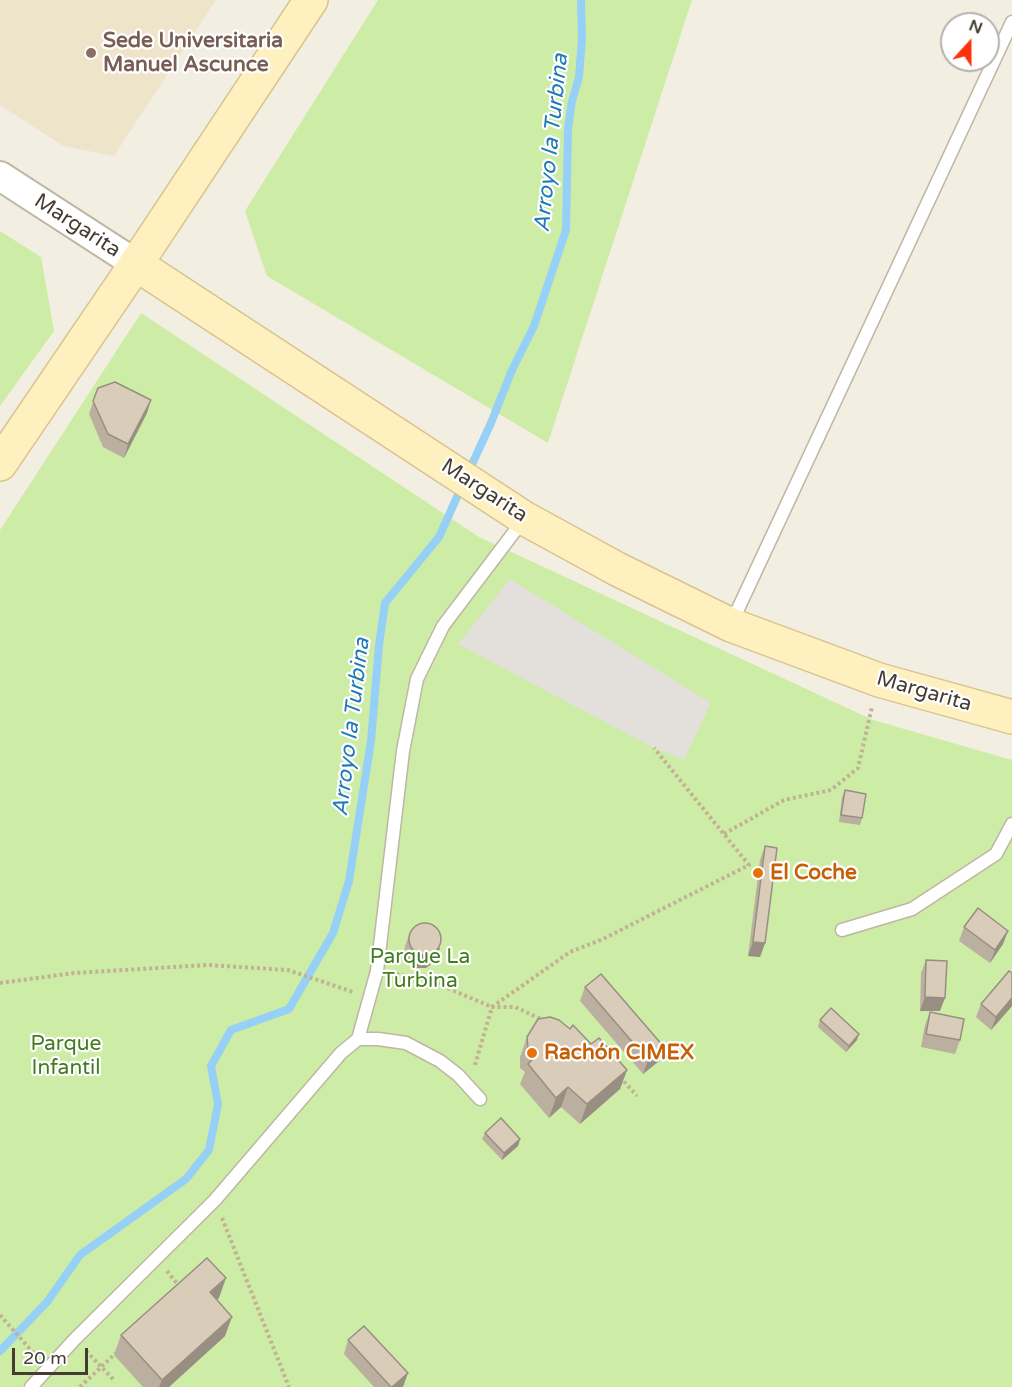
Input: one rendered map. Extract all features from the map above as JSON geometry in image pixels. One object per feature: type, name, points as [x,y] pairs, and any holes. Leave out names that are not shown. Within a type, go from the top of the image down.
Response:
[{"type":"main road","points":[[0,464],[311,0]]},
{"type":"main road","name":"Margarita","points":[[136,264],[524,518],[617,569],[731,625],[879,680],[1012,717]]},
{"type":"street","name":"Margarita","points":[[0,176],[136,264]]},
{"type":"lane","points":[[731,625],[1012,22]]},
{"type":"lane","points":[[31,1387],[74,1340],[215,1200],[341,1053],[358,1039],[377,971],[403,751],[417,679],[443,626],[524,518]]},
{"type":"lane","points":[[842,930],[912,909],[996,854],[1012,824]]},
{"type":"lane","points":[[358,1039],[406,1043],[440,1061],[458,1075],[480,1098]]},
{"type":"path","points":[[724,834],[784,800],[831,790],[858,768],[879,680]]},
{"type":"path","points":[[475,1065],[492,1007],[570,952],[603,939],[749,865],[654,748]]},
{"type":"path","points":[[0,983],[74,974],[208,964],[288,970],[339,988]]},
{"type":"path","points":[[377,971],[426,979],[492,1007],[515,1007],[550,1023]]},
{"type":"path","points":[[614,1070],[637,1096]]},
{"type":"path","points":[[215,1200],[289,1387]]},
{"type":"path","points":[[157,1257],[183,1292]]},
{"type":"path","points":[[2,1316],[33,1353]]},
{"type":"path","points":[[74,1340],[114,1380]]},
{"type":"path","points":[[80,1387],[123,1347]]},
{"type":"shaded area","name":"Sede Universitaria Manuel Ascunce","points":[[0,0],[216,0],[114,156],[63,146],[0,105]]},
{"type":"shaded area","points":[[510,579],[711,703],[684,760],[654,748],[458,644]]},
{"type":"green space","points":[[378,0],[692,0],[548,443],[267,276],[245,211]]},
{"type":"green space","points":[[0,231],[41,257],[54,331],[0,406]]},
{"type":"green space","name":"Parque La Turbina","points":[[141,313],[479,537],[873,720],[1012,760],[1012,1387],[0,1387],[0,530]]},
{"type":"building","points":[[115,382],[151,400],[128,444],[108,434],[93,401],[98,388]]},
{"type":"building","points":[[845,790],[866,794],[862,818],[841,815]]},
{"type":"building","points":[[765,846],[777,848],[765,943],[753,942]]},
{"type":"building","points":[[978,908],[1008,931],[995,950],[964,927]]},
{"type":"building","points":[[425,923],[436,928],[441,939],[436,950],[425,955],[414,950],[409,939],[414,928]]},
{"type":"building","points":[[926,960],[947,961],[945,998],[925,997]]},
{"type":"building","points":[[1009,971],[1012,973],[1012,998],[996,1017],[981,1004]]},
{"type":"building","points":[[601,974],[664,1047],[648,1060],[585,987]]},
{"type":"building","points":[[831,1008],[859,1034],[849,1046],[820,1020]]},
{"type":"building","points":[[930,1012],[964,1019],[960,1040],[926,1034]]},
{"type":"building","points":[[550,1017],[559,1020],[570,1029],[573,1025],[591,1044],[599,1038],[627,1070],[587,1104],[568,1087],[556,1098],[528,1064],[536,1056],[528,1048],[527,1037],[538,1019]]},
{"type":"building","points":[[501,1118],[520,1139],[504,1153],[485,1133]]},
{"type":"building","points":[[207,1258],[226,1278],[210,1292],[232,1317],[162,1380],[121,1335]]},
{"type":"building","points":[[364,1326],[408,1373],[392,1387],[348,1340]]},
{"type":"waterway","name":"Arroyo la Turbina","points":[[468,473],[512,370],[534,326],[566,230],[568,129],[572,101],[579,77],[582,39],[581,0]]},
{"type":"waterway","name":"Arroyo la Turbina","points":[[0,1351],[47,1302],[80,1255],[186,1179],[209,1150],[218,1104],[211,1066],[231,1030],[289,1009],[333,933],[349,881],[371,741],[385,603],[439,537],[462,486]]},
{"type":"place","name":"Sede Universitaria Manuel Ascunce","points":[[91,53]]},
{"type":"place","name":"El Coche","points":[[758,873]]},
{"type":"place","name":"Rachón CIMEX","points":[[532,1053]]},
{"type":"park label","name":"Parque Infantil","points":[[66,1056]]}]
